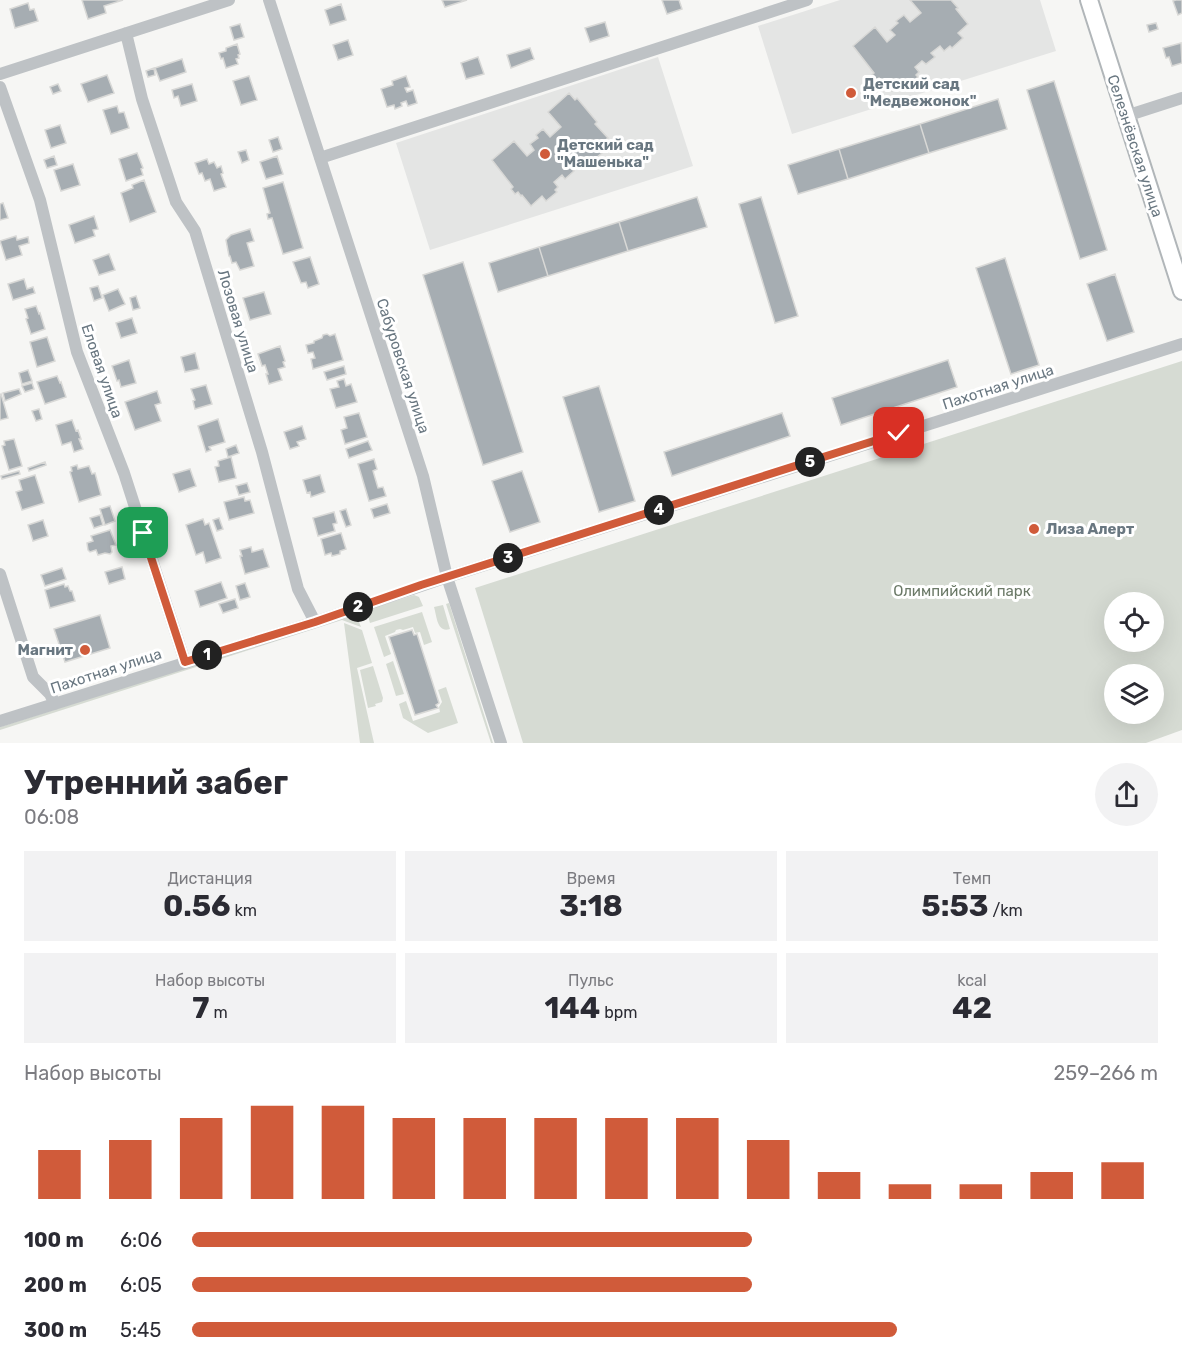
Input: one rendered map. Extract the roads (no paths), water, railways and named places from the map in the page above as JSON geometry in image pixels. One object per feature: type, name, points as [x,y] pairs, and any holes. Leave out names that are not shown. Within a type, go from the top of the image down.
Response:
[{"type":"street","points":[[0,74],[229,0]]},
{"type":"street","name":"Сабуровская улица","points":[[269,0],[423,476],[447,577],[501,743]]},
{"type":"street","points":[[320,158],[807,0]]},
{"type":"street","name":"Селезнёвская улица","points":[[1089,0],[1179,270],[1182,291]]},
{"type":"street","name":"Лозовая улица","points":[[126,33],[142,99],[176,202],[195,231],[262,452],[298,589],[315,622]]},
{"type":"street","name":"Еловая улица","points":[[0,87],[40,200],[77,352],[124,473],[185,662]]},
{"type":"street","points":[[1126,116],[1182,98]]},
{"type":"street","name":"Пахотная улица","points":[[0,721],[1182,344]]},
{"type":"street","points":[[0,574],[33,677],[50,694],[55,704]]},
{"type":"place","name":"Детский сад \"Медвежонок\"","points":[[851,93]]},
{"type":"place","name":"Детский сад \"Машенька\"","points":[[545,154]]},
{"type":"place","name":"Лиза Алерт","points":[[1034,529]]},
{"type":"place","name":"Магнит","points":[[85,650]]},
{"type":"park label","name":"Олимпийский парк","points":[[962,591]]}]
